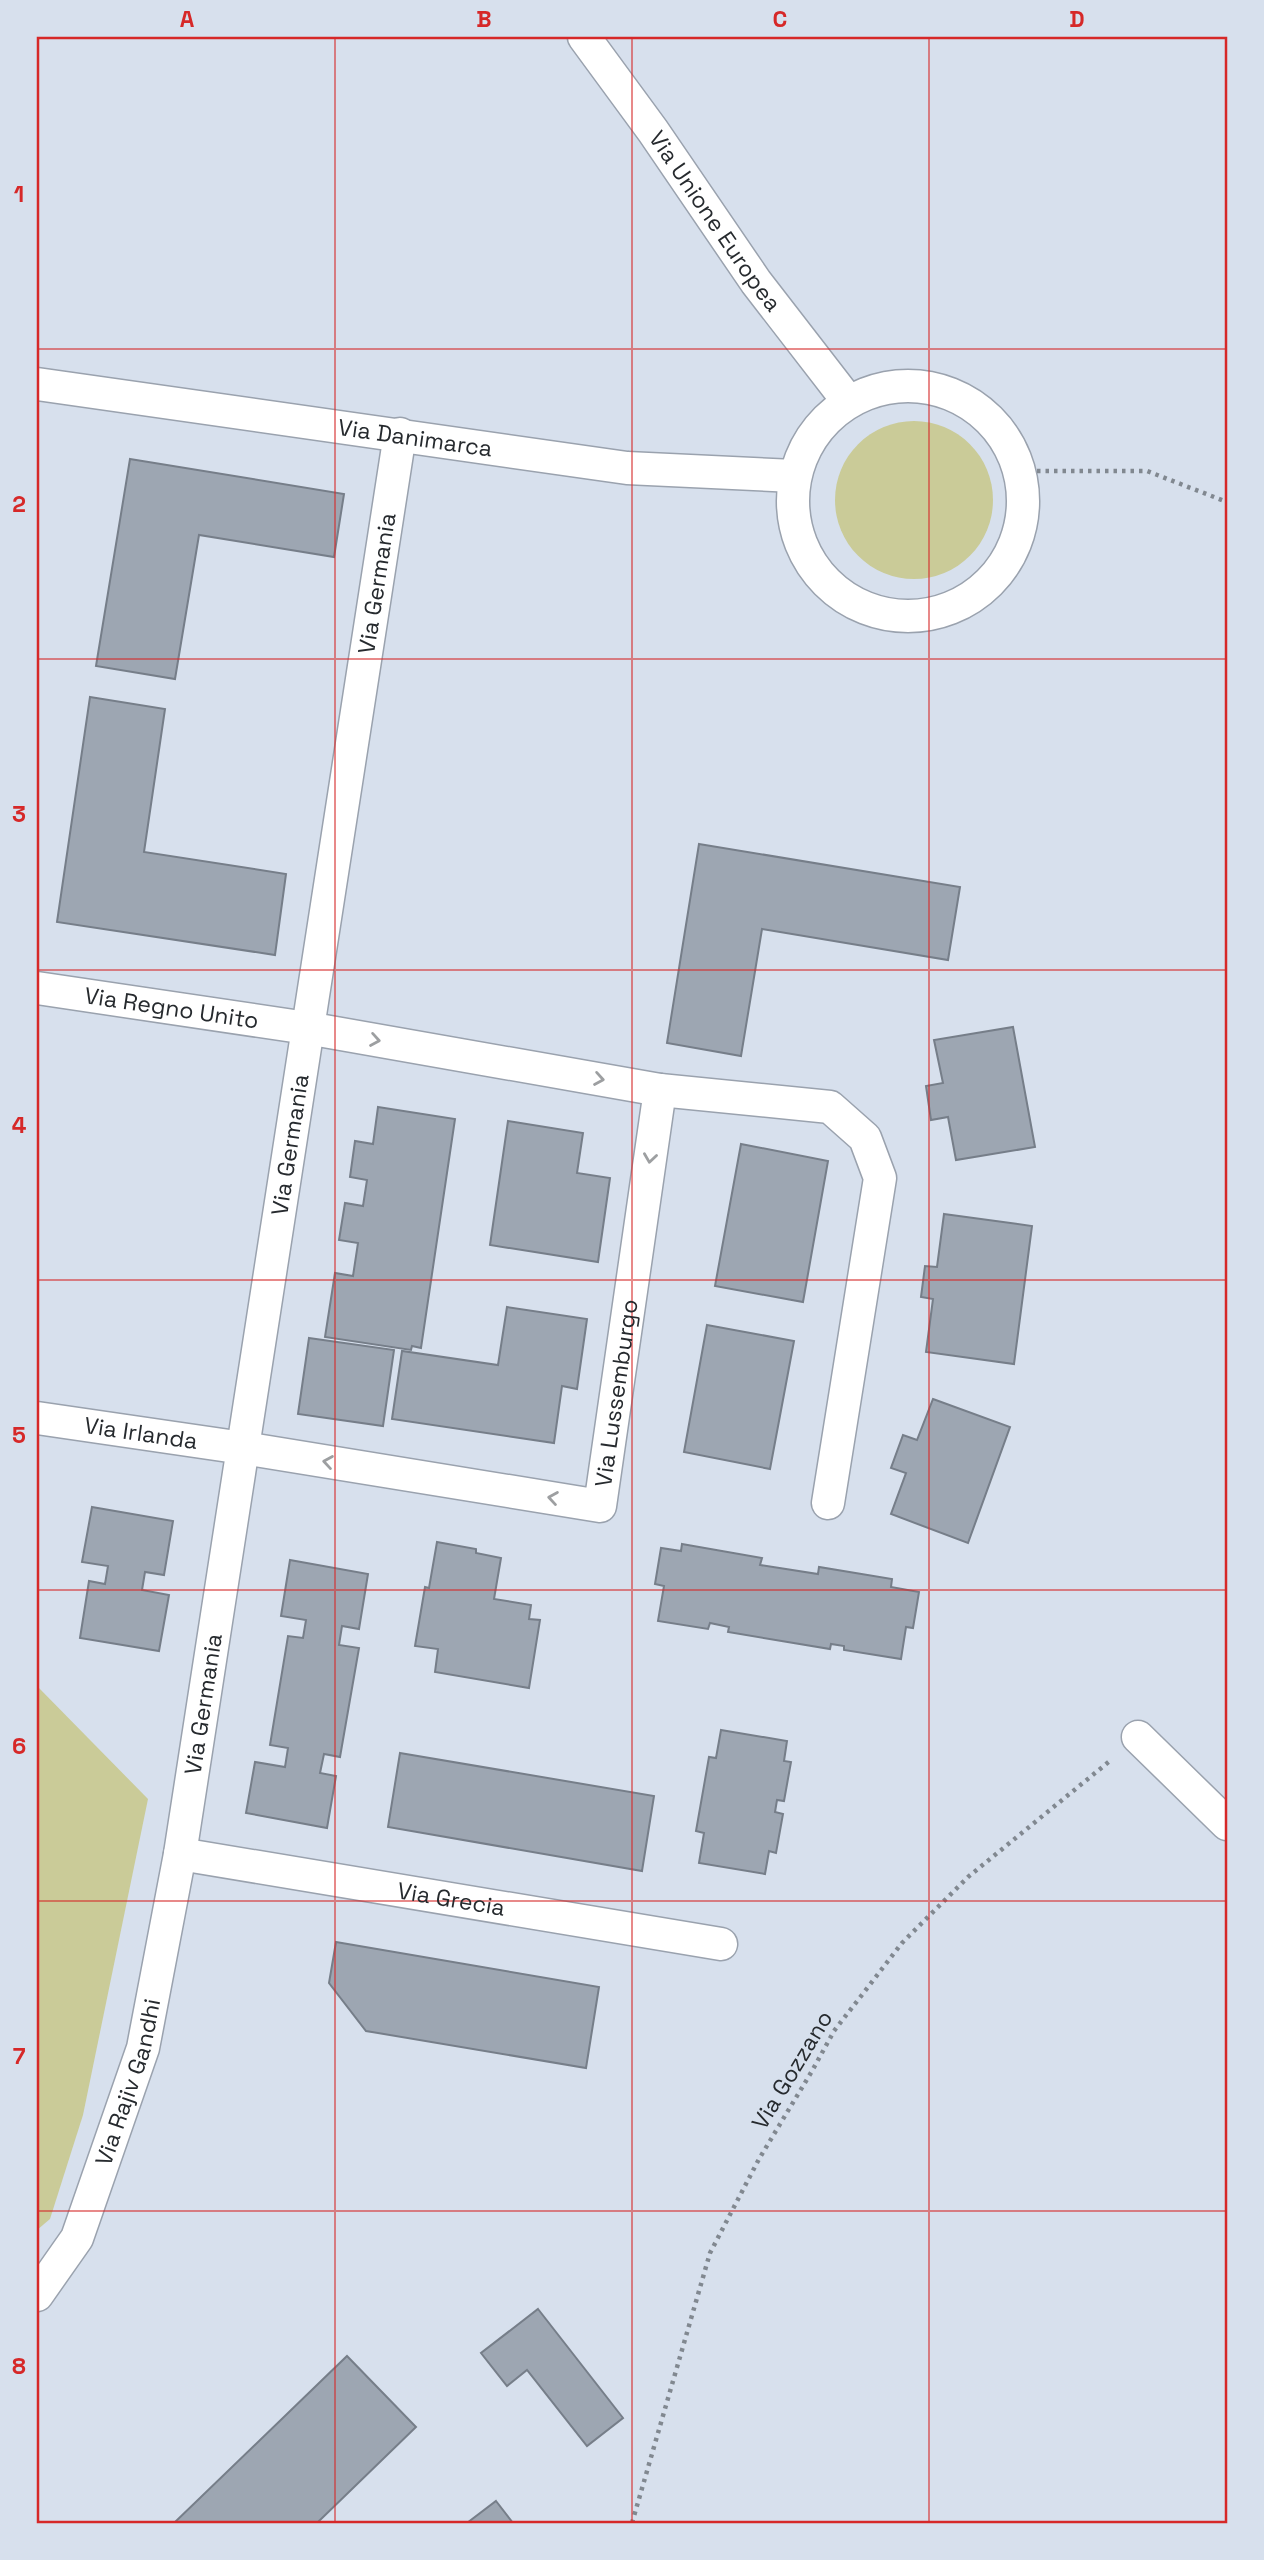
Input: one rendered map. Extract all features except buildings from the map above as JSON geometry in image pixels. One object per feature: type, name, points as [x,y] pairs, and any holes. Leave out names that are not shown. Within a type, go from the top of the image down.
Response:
[{"type":"street","name":"Via Unione Europea","points":[[584,37],[653,131],[756,282],[848,401]]},
{"type":"street","name":"Via Danimarca","points":[[37,384],[627,468],[794,476]]},
{"type":"street","points":[[917,385],[952,393],[982,412],[998,430],[1020,471],[1024,503],[1019,534],[1006,562],[986,587],[959,605],[928,615],[896,616],[864,608],[836,592],[814,569],[799,540],[792,508],[794,476],[805,446],[824,420],[848,401],[881,387],[917,385]]},
{"type":"street","name":"Via Germania","points":[[180,1854],[400,435]]},
{"type":"street","name":"Via Regno Unito","points":[[37,988],[307,1028]]},
{"type":"street","points":[[307,1028],[660,1090],[830,1107],[864,1138],[880,1178],[828,1503]]},
{"type":"street","name":"Via Lussemburgo","points":[[243,1448],[600,1506],[660,1090]]},
{"type":"street","name":"Via Irlanda","points":[[37,1418],[243,1448]]},
{"type":"street","points":[[1138,1737],[1227,1824]]},
{"type":"street","name":"Via Grecia","points":[[180,1854],[721,1944]]},
{"type":"street","name":"Via Rajiv Gandhi","points":[[37,2295],[76,2238],[143,2048],[180,1854]]},
{"type":"path","points":[[1020,471],[1147,471],[1227,502]]},
{"type":"path","name":"Via Gozzano","points":[[632,2523],[710,2253],[759,2159],[813,2071],[834,2031],[902,1943],[968,1877],[1138,1737]]},
{"type":"green space","points":[[914,421],[944,427],[970,444],[987,470],[993,500],[987,530],[970,556],[944,573],[914,579],[884,573],[858,556],[841,530],[835,500],[841,470],[858,444],[884,427]]},
{"type":"green space","points":[[37,1686],[148,1799],[83,2115],[50,2219],[37,2230]]}]
